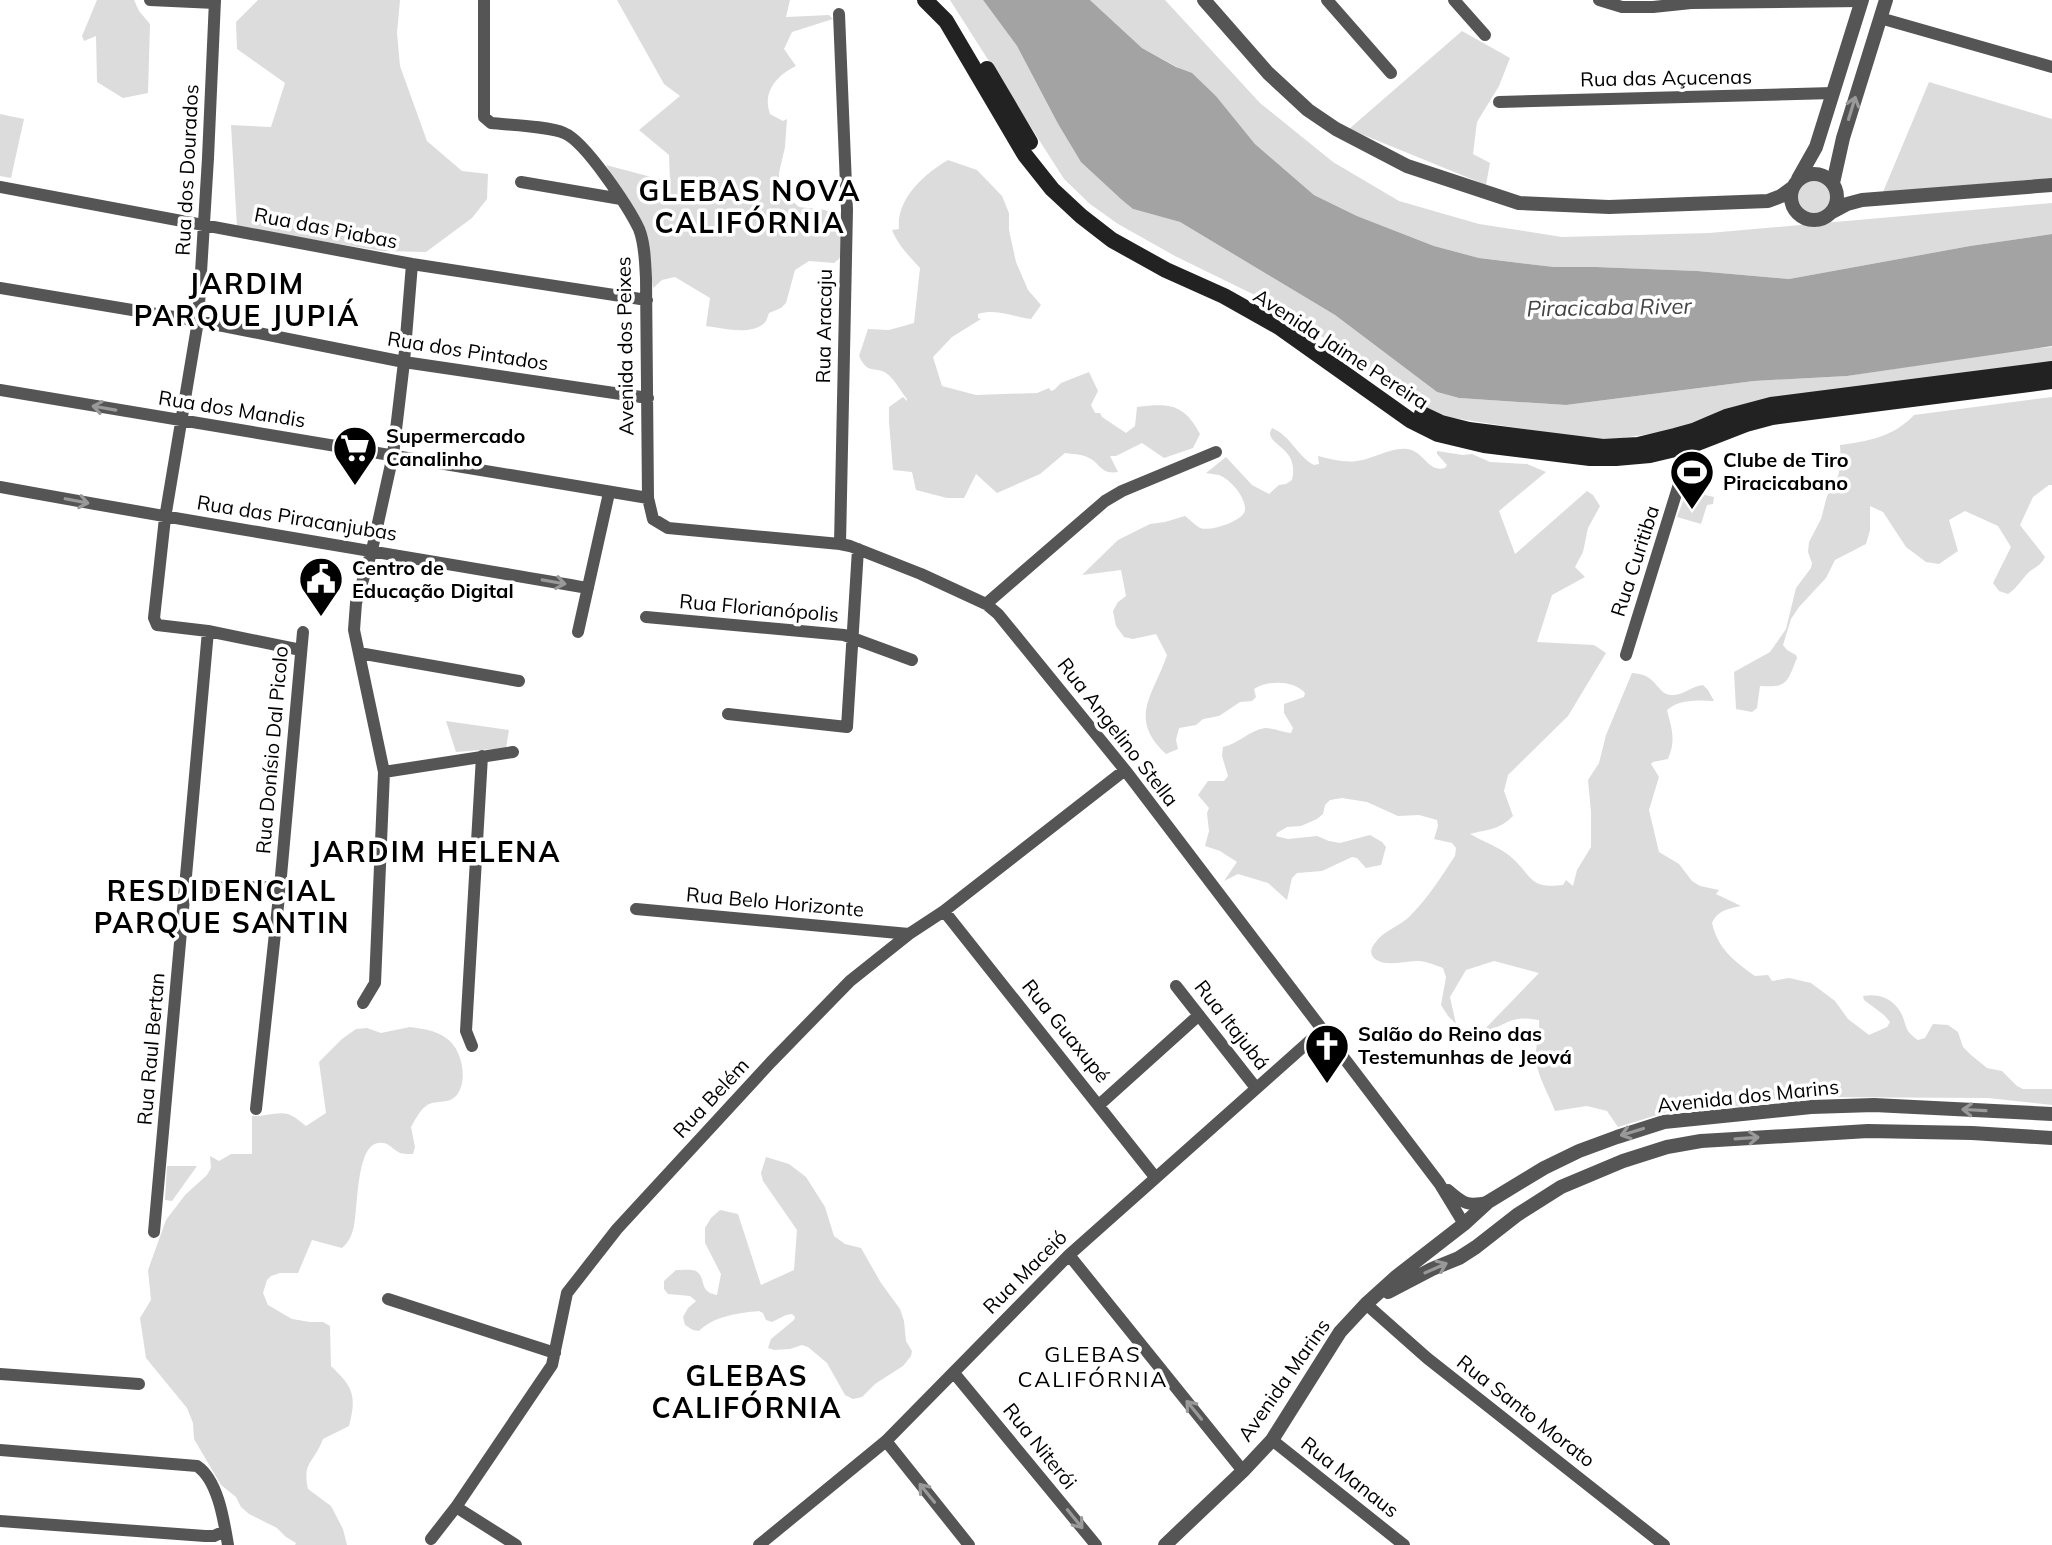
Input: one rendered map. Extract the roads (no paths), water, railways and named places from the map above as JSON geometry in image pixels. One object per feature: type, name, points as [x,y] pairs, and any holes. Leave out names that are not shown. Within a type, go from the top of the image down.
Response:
[{"type":"main road","name":"Avenida Jaime Pereira","points":[[925,0],[946,21],[1025,155],[1052,189],[1081,216],[1112,240],[1279,327],[1410,420],[1438,434],[1484,445],[1590,458],[1650,455],[1693,438],[1772,417],[2052,381]]},
{"type":"main road","name":"Avenida Jaime Pereira","points":[[938,0],[952,14],[1009,104],[1032,147],[1060,184],[1087,210],[1115,232],[1284,317],[1413,410],[1441,423],[1469,430],[1603,447],[1638,445],[1693,438],[1726,417],[1771,405],[2052,369]]},
{"type":"street","points":[[150,0],[215,1]]},
{"type":"street","name":"Avenida dos Peixes","points":[[484,0],[484,117],[491,123],[566,133],[583,146],[639,230],[645,255],[647,300],[648,498]]},
{"type":"street","points":[[1204,0],[1268,73],[1308,110],[1336,129],[1407,166],[1519,203],[1609,207],[1768,201],[1781,196],[1813,173],[1821,174],[1862,200]]},
{"type":"street","points":[[1327,0],[1391,73]]},
{"type":"street","points":[[1454,0],[1485,35]]},
{"type":"street","points":[[1599,0],[1622,7],[1638,7],[1862,0],[1816,147],[1795,184],[1791,200],[1796,212]]},
{"type":"street","points":[[1832,212],[1837,198],[1834,184],[1837,159],[1886,0]]},
{"type":"street","name":"Rua dos Dourados","points":[[208,631],[157,625],[154,610],[165,518],[198,321],[215,1]]},
{"type":"street","name":"Rua Aracaju","points":[[839,14],[847,210],[840,544]]},
{"type":"street","points":[[1880,18],[2052,67]]},
{"type":"street","name":"Rua das Açucenas","points":[[1499,102],[1833,93]]},
{"type":"street","points":[[1816,147],[1818,154],[1824,158],[1837,159]]},
{"type":"street","points":[[521,182],[621,199]]},
{"type":"street","points":[[1768,201],[1802,217],[1817,220],[1847,204],[1862,200],[2052,185]]},
{"type":"street","name":"Rua das Piabas","points":[[0,187],[412,264],[647,300]]},
{"type":"street","points":[[363,1003],[375,983],[384,772],[354,630],[356,603],[372,550],[393,455],[412,264]]},
{"type":"street","name":"Rua dos Pintados","points":[[0,288],[198,321],[404,362],[648,398]]},
{"type":"street","name":"Rua dos Mandis","points":[[0,390],[648,498]]},
{"type":"street","name":"Rua Curitiba","points":[[1626,655],[1693,438]]},
{"type":"street","points":[[986,604],[1105,501],[1216,452]]},
{"type":"street","name":"Rua das Piracanjubas","points":[[0,487],[165,518],[588,588]]},
{"type":"street","points":[[578,632],[609,493]]},
{"type":"street","name":"Rua Angelino Stella","points":[[648,498],[653,519],[668,528],[840,544],[921,574],[986,604],[998,614],[1125,770],[1439,1183]]},
{"type":"street","points":[[728,714],[847,727],[858,549]]},
{"type":"street","name":"Rua Florianópolis","points":[[646,617],[844,635],[912,660]]},
{"type":"street","points":[[208,631],[301,650]]},
{"type":"street","name":"Rua Raul Bertan","points":[[154,1232],[208,631]]},
{"type":"street","name":"Rua Donísio Dal Picolo","points":[[256,1109],[303,632]]},
{"type":"street","points":[[359,653],[519,681]]},
{"type":"street","points":[[384,772],[513,752]]},
{"type":"street","points":[[472,1046],[466,1031],[482,756]]},
{"type":"street","name":"Rua Belém","points":[[431,1539],[552,1365],[567,1293],[617,1229],[850,981],[1125,770]]},
{"type":"street","points":[[186,888],[280,887]]},
{"type":"street","name":"Rua Belo Horizonte","points":[[636,909],[909,934]]},
{"type":"street","name":"Rua Guaxupé","points":[[944,911],[1155,1177]]},
{"type":"street","name":"Rua Itajubá","points":[[1176,986],[1256,1088]]},
{"type":"street","points":[[1099,1105],[1199,1015]]},
{"type":"street","name":"Rua Maceió","points":[[759,1545],[886,1441],[1069,1255],[1322,1030]]},
{"type":"street","name":"Avenida dos Marins","points":[[1366,1304],[1488,1202],[1579,1151],[1664,1122],[1811,1107],[1874,1105],[2052,1114]]},
{"type":"street","name":"Avenida dos Marins","points":[[1366,1304],[1459,1258],[1561,1187],[1667,1147],[1701,1141],[1868,1131],[2052,1138]]},
{"type":"street","points":[[1439,1183],[1471,1205],[1509,1197],[1514,1199],[1517,1215]]},
{"type":"street","points":[[1439,1183],[1466,1228],[1487,1239]]},
{"type":"street","points":[[1069,1255],[1243,1471]]},
{"type":"street","points":[[388,1299],[555,1353]]},
{"type":"street","name":"Avenida Marins","points":[[1165,1545],[1272,1440],[1340,1332],[1366,1304]]},
{"type":"street","name":"Rua Santo Morato","points":[[1366,1304],[1427,1358],[1664,1545]]},
{"type":"street","name":"Rua Niterói","points":[[954,1373],[1096,1545]]},
{"type":"street","points":[[0,1374],[139,1384]]},
{"type":"street","name":"Rua Manaus","points":[[1272,1440],[1404,1545]]},
{"type":"street","points":[[886,1441],[969,1545]]},
{"type":"street","points":[[0,1450],[197,1466],[206,1474],[217,1496],[228,1545]]},
{"type":"street","points":[[456,1507],[516,1545]]},
{"type":"street","points":[[0,1521],[205,1536],[225,1531]]},
{"type":"water","name":"Piracicaba River","points":[[983,0],[1090,0],[1142,48],[1192,73],[1216,96],[1255,144],[1314,195],[1357,216],[1434,246],[1479,258],[1554,267],[1697,271],[1789,279],[2052,234],[2052,346],[1847,376],[1754,381],[1566,405],[1459,398],[1437,392],[1335,315],[1180,222],[1133,209],[1121,199],[1081,162],[1017,46]]},
{"type":"place","name":"Supermercado Canalinho","points":[[355,487]]},
{"type":"place","name":"Clube de Tiro Piracicabano","points":[[1692,511]]},
{"type":"place","name":"Centro de Educação Digital","points":[[321,618]]},
{"type":"place","name":"Salão do Reino das Testemunhas de Jeová","points":[[1327,1085]]},
{"type":"district","name":"GLEBAS NOVA CALIFÓRNIA","points":[[750,207]]},
{"type":"district","name":"JARDIM PARQUE JUPIÁ","points":[[247,300]]},
{"type":"district","name":"JARDIM HELENA","points":[[436,852]]},
{"type":"district","name":"RESDIDENCIAL PARQUE SANTIN","points":[[222,907]]},
{"type":"district","name":"GLEBAS CALIFÓRNIA","points":[[1093,1366]]},
{"type":"district","name":"GLEBAS CALIFÓRNIA","points":[[747,1392]]}]
